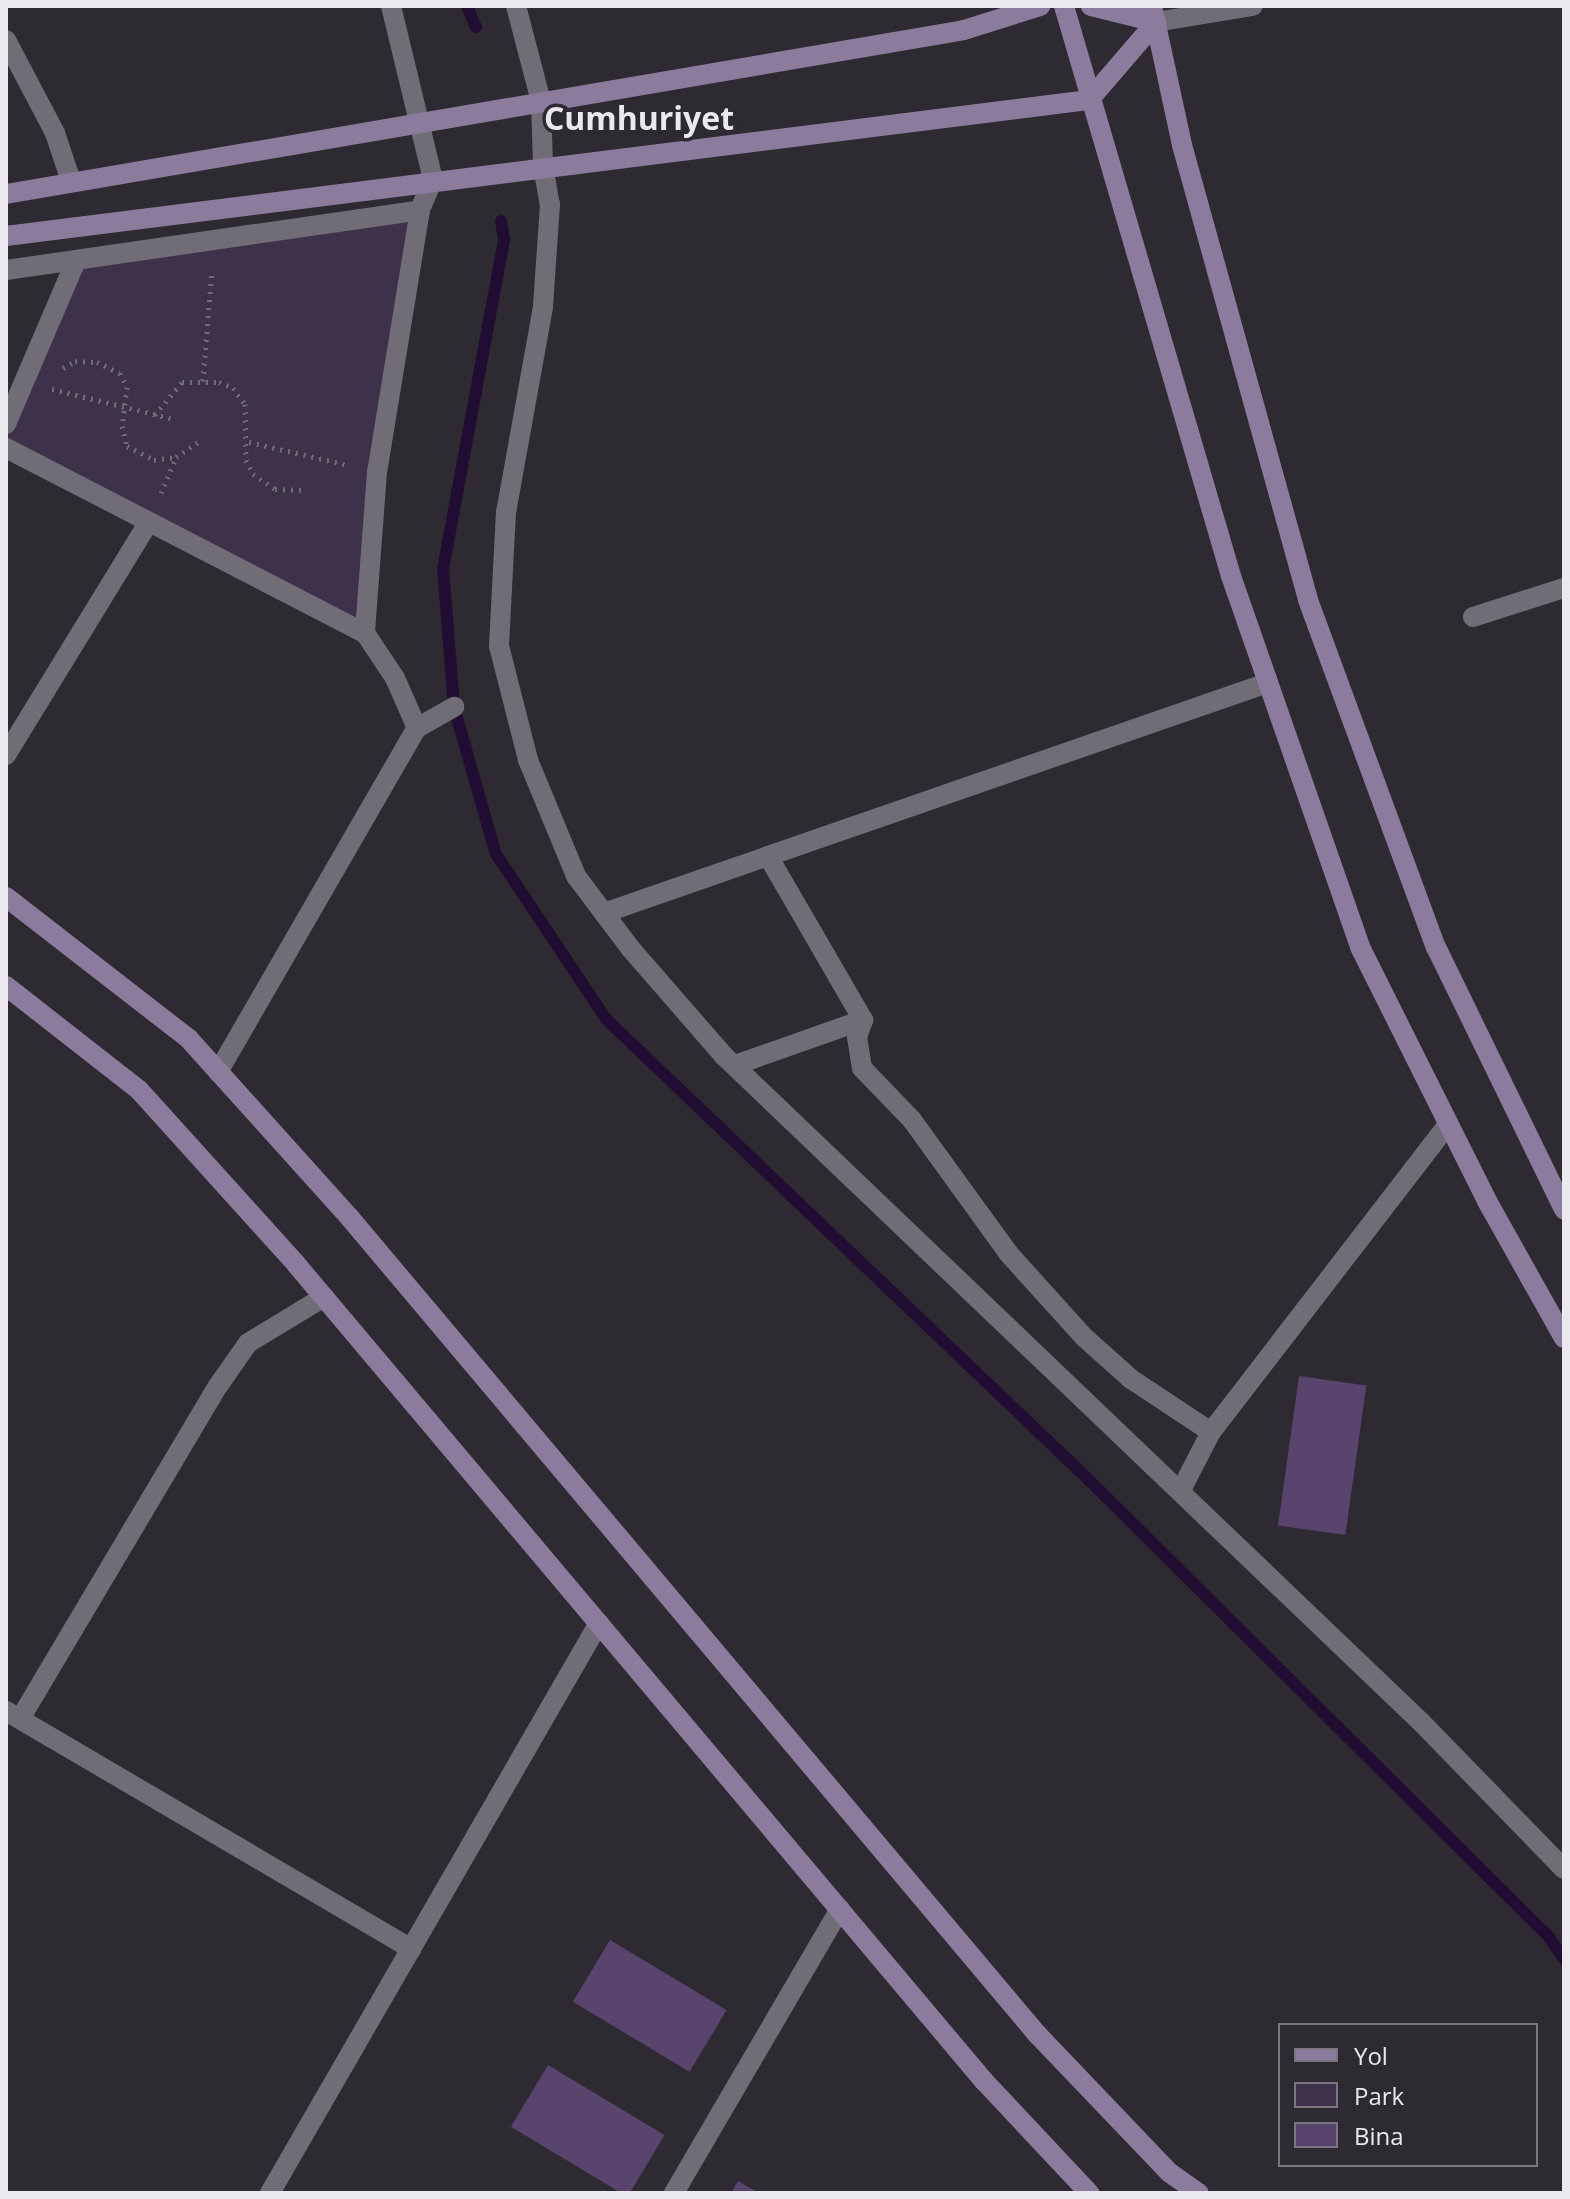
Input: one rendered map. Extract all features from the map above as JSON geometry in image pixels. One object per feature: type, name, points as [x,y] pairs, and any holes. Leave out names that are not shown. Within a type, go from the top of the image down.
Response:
[{"type":"main road","points":[[6,194],[964,30],[1040,6]]},
{"type":"main road","points":[[1064,6],[1089,100],[1267,683],[1360,947],[1448,1124],[1564,1338]]},
{"type":"main road","points":[[1091,6],[1154,14]]},
{"type":"main road","points":[[6,236],[433,179],[1089,100],[1154,14]]},
{"type":"main road","points":[[1154,14],[1182,145],[1308,600],[1436,947],[1564,1209]]},
{"type":"main road","points":[[6,897],[188,1038],[350,1218],[1037,2034],[1170,2173],[1199,2193]]},
{"type":"main road","points":[[6,986],[139,1090],[324,1297],[984,2081],[1089,2193]]},
{"type":"street","points":[[365,633],[377,472],[420,210],[433,179],[391,6]]},
{"type":"street","points":[[516,6],[541,101],[543,166],[550,204],[543,307],[506,512],[499,646],[528,760],[576,876],[735,1065],[1421,1722],[1564,1869]]},
{"type":"street","points":[[1154,14],[1253,6]]},
{"type":"street","points":[[6,40],[55,133],[71,181]]},
{"type":"street","points":[[6,270],[420,210]]},
{"type":"street","points":[[6,424],[76,261]]},
{"type":"street","points":[[6,448],[365,633],[395,678],[417,728]]},
{"type":"street","points":[[6,755],[148,523]]},
{"type":"street","points":[[1473,617],[1564,588]]},
{"type":"street","points":[[604,913],[1267,683]]},
{"type":"street","points":[[218,1072],[417,728],[454,707]]},
{"type":"street","points":[[768,856],[863,1020],[857,1037],[862,1068],[912,1120],[1009,1254],[1131,1379],[1211,1432]]},
{"type":"street","points":[[735,1065],[863,1020]]},
{"type":"street","points":[[1181,1490],[1211,1432],[1448,1124]]},
{"type":"street","points":[[324,1297],[248,1343],[13,1715],[411,1949]]},
{"type":"street","points":[[270,2193],[599,1623]]},
{"type":"street","points":[[674,2193],[840,1909]]},
{"type":"path","points":[[203,381],[215,240]]},
{"type":"path","points":[[52,389],[61,369],[75,361],[97,362],[120,373],[127,387],[122,406],[127,446],[154,460],[176,457],[201,440]]},
{"type":"path","points":[[155,415],[182,382],[203,381],[233,388],[247,412],[249,442],[246,460],[253,474],[275,489],[301,490]]},
{"type":"path","points":[[24,383],[170,418]]},
{"type":"path","points":[[249,442],[377,472]]},
{"type":"green space","points":[[411,219],[357,619],[6,439],[24,383],[79,265]]},
{"type":"building","points":[[1299,1376],[1366,1385],[1345,1535],[1278,1526]]},
{"type":"building","points":[[610,1940],[727,2010],[689,2072],[573,2002]]},
{"type":"building","points":[[548,2065],[665,2135],[630,2193],[621,2193],[511,2127]]},
{"type":"building","points":[[738,2181],[759,2193],[731,2193]]},
{"type":"waterway","points":[[467,6],[476,27]]},
{"type":"waterway","points":[[501,221],[504,240],[443,569],[454,707],[496,854],[606,1019],[1090,1481],[1548,1936],[1564,1959]]},
{"type":"district","name":"Cumhuriyet","points":[[639,118]]}]
